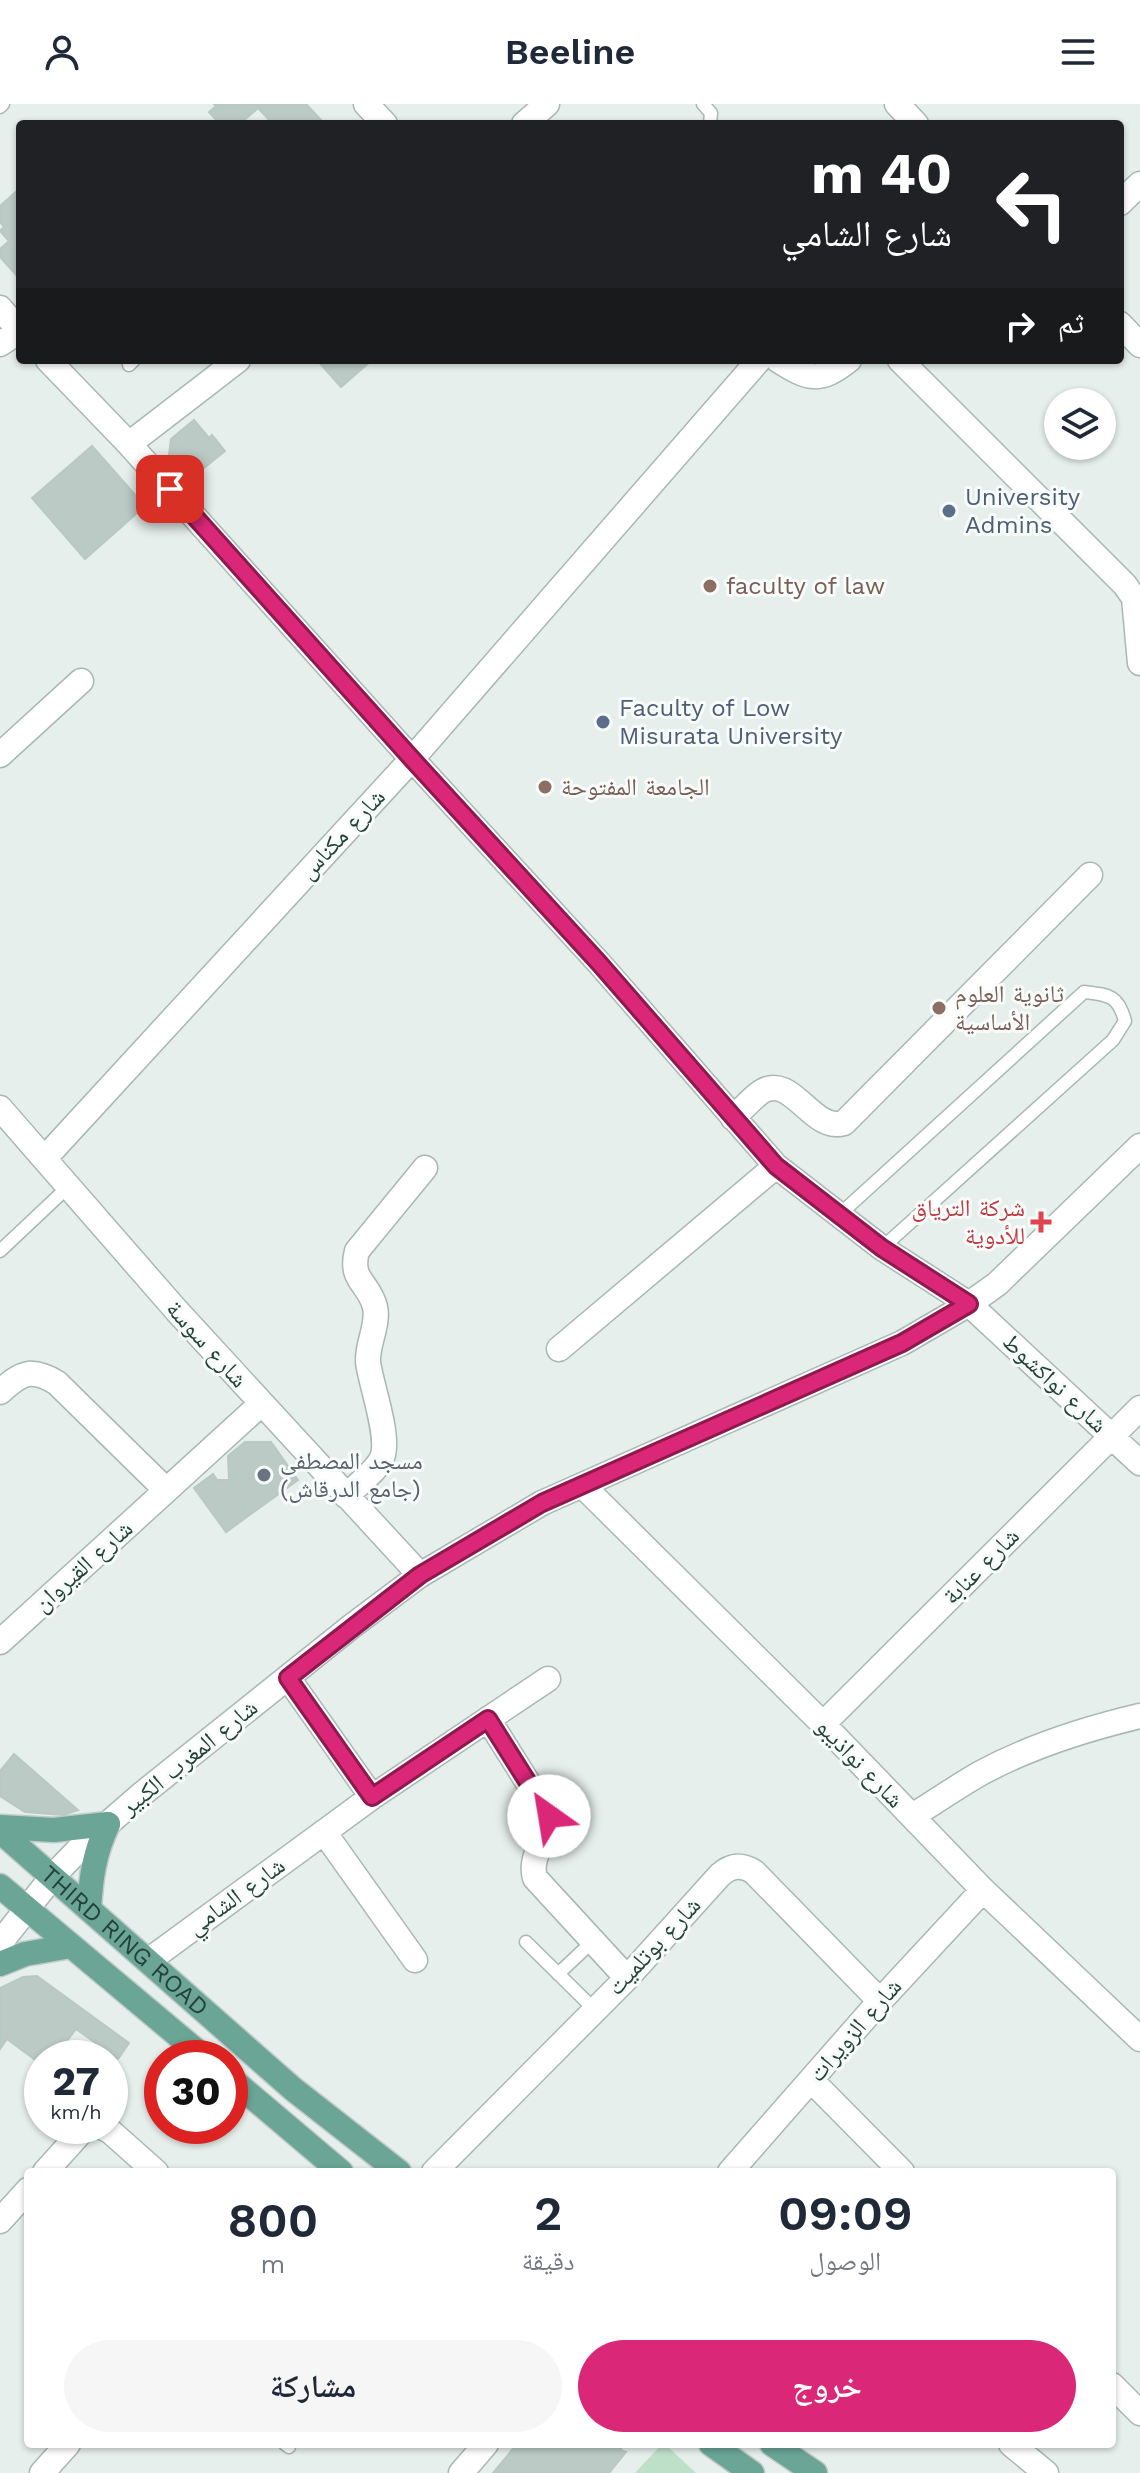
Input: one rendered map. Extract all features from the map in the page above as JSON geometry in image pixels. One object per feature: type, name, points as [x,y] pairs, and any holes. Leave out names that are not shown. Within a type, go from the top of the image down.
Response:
[{"type":"main road","points":[[0,1829],[54,1830],[108,1824]]},
{"type":"main road","points":[[89,1909],[93,1865],[108,1824]]},
{"type":"main road","name":"THIRD RING ROAD","points":[[0,1829],[293,2089],[394,2168]]},
{"type":"main road","name":"THIRD RING ROAD","points":[[0,1886],[183,2040]]},
{"type":"main road","points":[[0,1964],[25,1954],[71,1946]]},
{"type":"main road","points":[[248,2095],[326,2167]]},
{"type":"main road","points":[[717,2448],[752,2473]]},
{"type":"main road","points":[[778,2448],[815,2473]]},
{"type":"street","points":[[366,104],[381,120]]},
{"type":"street","points":[[529,120],[547,104]]},
{"type":"street","points":[[897,104],[912,120]]},
{"type":"street","points":[[1124,199],[1140,184]]},
{"type":"street","points":[[0,308],[16,326]]},
{"type":"street","points":[[1124,328],[1140,345]]},
{"type":"street","name":"شارع نواكشوط","points":[[52,364],[129,444],[599,963],[776,1166],[882,1248],[969,1304],[1140,1463]]},
{"type":"street","points":[[129,444],[233,364]]},
{"type":"street","name":"شارع مكناس","points":[[45,1158],[412,759],[756,364]]},
{"type":"street","points":[[784,364],[803,376],[816,377],[836,371],[844,364]]},
{"type":"street","points":[[904,364],[1125,585],[1134,598],[1140,663]]},
{"type":"street","points":[[0,755],[81,681]]},
{"type":"street","points":[[733,1118],[763,1090],[773,1088],[786,1090],[826,1124],[834,1126],[844,1123],[1090,875]]},
{"type":"street","name":"شارع سوسة","points":[[0,1108],[177,1311],[420,1575]]},
{"type":"street","name":"شارع المغرب الكبير","points":[[0,1943],[53,1876],[108,1824],[193,1752],[420,1575],[542,1503],[902,1343],[969,1304],[997,1284],[1140,1146]]},
{"type":"street","points":[[559,1349],[776,1166]]},
{"type":"street","points":[[346,1496],[380,1463],[385,1444],[368,1362],[368,1346],[377,1315],[373,1300],[358,1280],[353,1265],[357,1251],[425,1168]]},
{"type":"street","points":[[0,1392],[17,1377],[33,1373],[46,1376],[57,1383],[166,1490]]},
{"type":"street","name":"شارع القيروان","points":[[0,1642],[261,1404]]},
{"type":"street","name":"شارع عنابة","points":[[823,1724],[1140,1408]]},
{"type":"street","name":"شارع نواذيبو","points":[[583,1486],[823,1724],[983,1890],[1140,2039]]},
{"type":"street","points":[[288,1678],[372,1797]]},
{"type":"street","name":"شارع الشامي","points":[[148,1961],[372,1797],[548,1679]]},
{"type":"street","points":[[912,1816],[1010,1758],[1062,1738],[1140,1716]]},
{"type":"street","points":[[488,1719],[549,1816],[548,1831],[533,1860],[535,1878],[627,1978]]},
{"type":"street","points":[[324,1832],[415,1960]]},
{"type":"street","name":"شارع بوتلميت","points":[[438,2168],[627,1978],[726,1870],[739,1866],[749,1868],[769,1885],[880,2001]]},
{"type":"street","name":"شارع الزويرات","points":[[734,2168],[880,2001],[983,1890]]},
{"type":"street","points":[[811,2080],[898,2168]]},
{"type":"street","points":[[49,2168],[70,2144]]},
{"type":"street","points":[[124,2144],[152,2168]]},
{"type":"street","points":[[0,2221],[24,2194]]},
{"type":"street","points":[[1116,2389],[1140,2413]]},
{"type":"street","points":[[42,2473],[64,2448]]},
{"type":"street","points":[[463,2472],[478,2448]]},
{"type":"street","points":[[1016,2448],[1046,2473]]},
{"type":"lane","points":[[839,1215],[1084,992],[1108,995],[1121,1005],[1125,1021],[1113,1040],[882,1248]]},
{"type":"lane","points":[[0,1251],[69,1186]]},
{"type":"lane","points":[[526,1942],[595,2010]]},
{"type":"lane","points":[[558,1974],[592,1942]]},
{"type":"green space","points":[[658,2448],[669,2448],[696,2473],[635,2473]]},
{"type":"building","points":[[214,104],[306,104],[321,120],[269,120],[258,108],[244,120],[216,120],[209,112],[216,106]]},
{"type":"building","points":[[16,192],[16,275],[0,257],[0,249],[9,241],[0,231],[4,227],[0,222],[0,206]]},
{"type":"building","points":[[321,364],[367,364],[341,387]]},
{"type":"building","points":[[194,420],[225,451],[180,487],[167,470],[171,439]]},
{"type":"building","points":[[92,446],[145,506],[85,559],[32,498]]},
{"type":"building","points":[[245,1442],[271,1442],[298,1480],[226,1532],[194,1488],[213,1474],[217,1480],[229,1480],[228,1456]]},
{"type":"building","points":[[14,1754],[78,1810],[63,1815],[25,1812],[0,1796],[0,1771]]},
{"type":"building","points":[[37,1976],[125,2040],[91,2040],[76,2029],[68,2040],[24,2040],[24,2052],[7,2039],[0,2049],[0,1988],[23,1977]]},
{"type":"building","points":[[514,2448],[621,2448],[626,2452],[609,2473],[493,2473]]},
{"type":"place","name":"University Admins","points":[[949,511]]},
{"type":"place","name":"faculty of law","points":[[710,586]]},
{"type":"place","name":"Faculty of Low Misurata University","points":[[603,722]]},
{"type":"place","name":"الجامعة المفتوحة","points":[[545,787]]},
{"type":"place","name":"ثانوية العلوم الأساسية","points":[[939,1008]]},
{"type":"place","name":"شركة الترياق للأدوية","points":[[1041,1222]]},
{"type":"place","name":"مسجد المصطفى (جامع الدرقاش)","points":[[264,1475]]},
{"type":"route","points":[[170,489],[599,963],[776,1166],[882,1248],[969,1304],[902,1343],[542,1503],[420,1575],[288,1678],[372,1797],[488,1719],[549,1816]]}]
